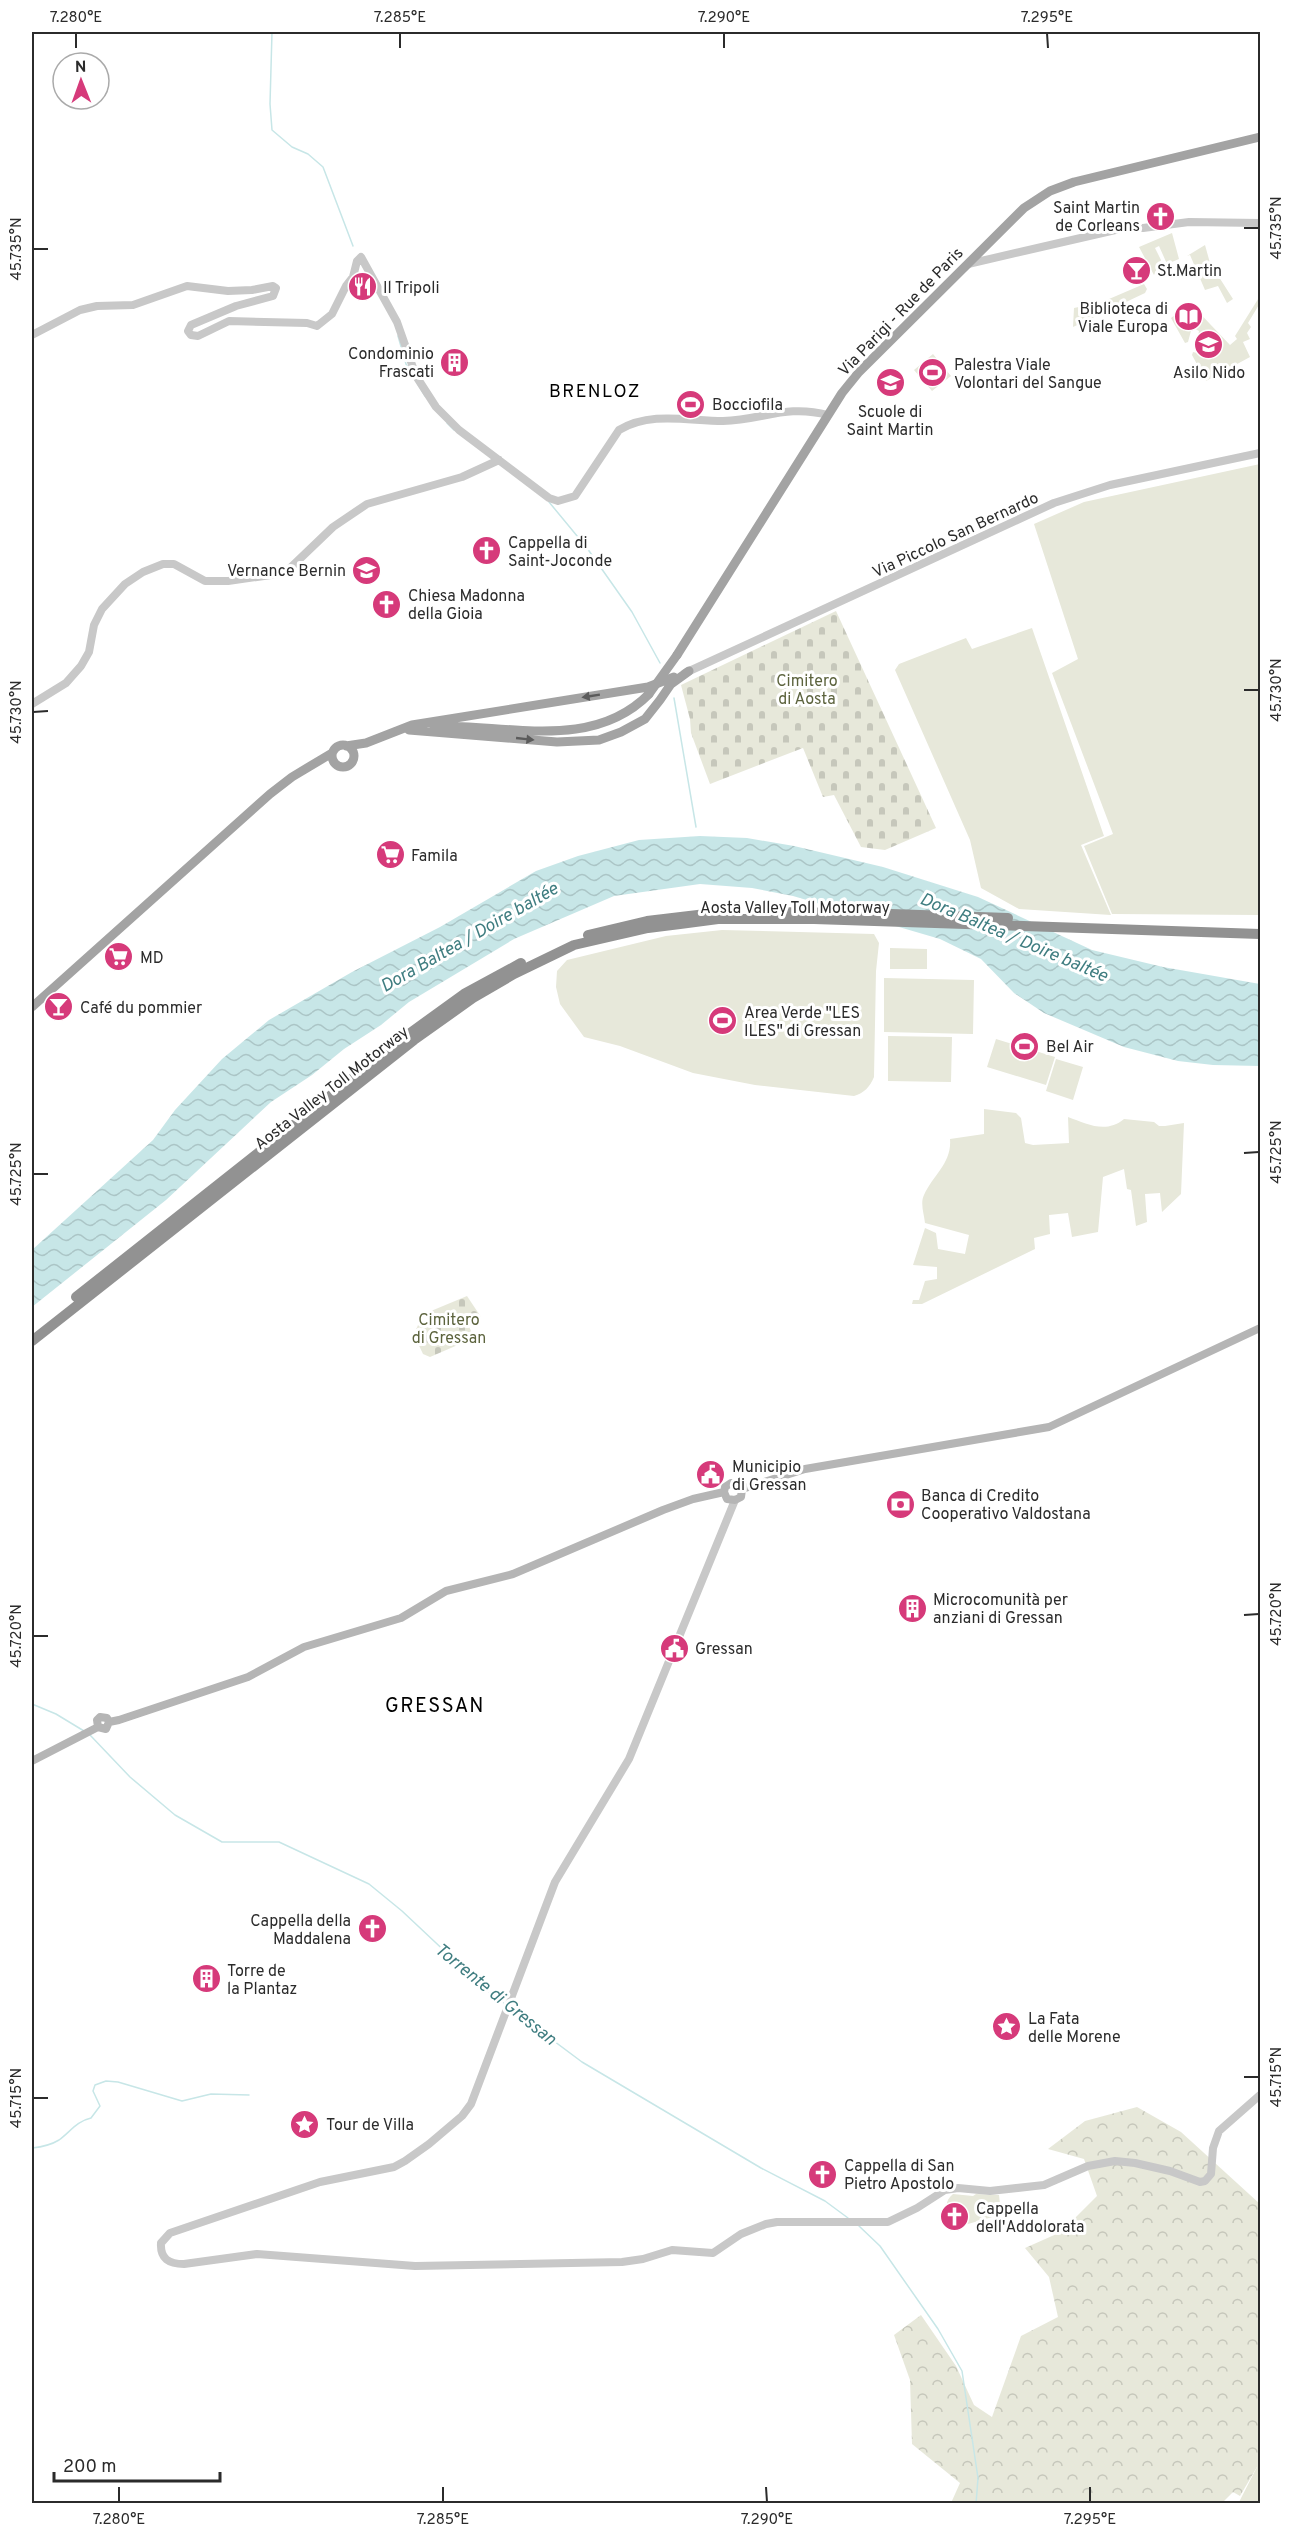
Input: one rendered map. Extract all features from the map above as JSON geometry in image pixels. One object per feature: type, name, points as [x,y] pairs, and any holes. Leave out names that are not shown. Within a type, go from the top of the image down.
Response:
[{"type":"highway","name":"Aosta Valley Toll Motorway","points":[[32,1333],[406,1036],[464,994],[508,969],[572,940],[647,921],[718,913],[793,911],[1184,928],[1260,934]]},
{"type":"highway","name":"Aosta Valley Toll Motorway","points":[[32,1341],[414,1040],[472,998],[514,974],[574,945],[648,928],[718,920],[814,919],[1184,928],[1260,927]]},
{"type":"main road","name":"Via Parigi - Rue de Paris","points":[[400,730],[452,725],[550,731],[583,729],[623,715],[649,694],[677,655],[828,415],[860,372],[1024,207],[1050,191],[1074,182],[1260,137]]},
{"type":"main road","points":[[400,730],[557,742],[599,740],[621,732],[645,718],[671,684],[689,671]]},
{"type":"main road","points":[[32,1007],[265,799],[292,777],[332,753],[338,746],[366,743],[400,730],[437,720],[648,687],[674,677]]},
{"type":"main road","points":[[660,682],[665,687],[665,691]]},
{"type":"main road","points":[[314,765],[346,766],[366,743]]},
{"type":"main road","points":[[346,746],[351,749],[354,757]]},
{"type":"main road","points":[[332,753],[336,765]]},
{"type":"main road","points":[[742,1489],[813,1467],[1049,1428],[1260,1328]]},
{"type":"main road","points":[[732,1483],[738,1484],[742,1489],[741,1497],[735,1500],[727,1498],[724,1492],[727,1485],[732,1483]]},
{"type":"main road","points":[[32,1761],[98,1727],[97,1720],[100,1717],[104,1717],[109,1722],[248,1677],[304,1647],[401,1618],[446,1591],[513,1574],[663,1510],[693,1499],[724,1492]]},
{"type":"street","points":[[1143,228],[1189,222],[1260,224]]},
{"type":"street","points":[[966,264],[1124,228]]},
{"type":"street","points":[[32,335],[80,310],[96,306],[133,305],[187,286],[228,291],[273,286],[276,288],[273,296],[236,306],[191,325],[188,331],[192,335],[198,336],[229,321],[307,322],[317,326],[332,314],[353,277],[357,261],[362,257],[397,322],[409,362],[429,399],[459,430],[498,461],[549,498],[558,501],[575,496],[619,430],[629,424],[678,418],[722,421],[795,410],[809,410],[828,415]]},
{"type":"street","name":"Via Piccolo San Bernardo","points":[[674,677],[1054,503],[1110,485],[1260,453]]},
{"type":"street","points":[[32,704],[66,683],[81,666],[89,652],[94,625],[102,609],[124,584],[143,572],[163,564],[174,564],[205,581],[228,581],[285,573],[324,536],[367,504],[462,477],[498,461]]},
{"type":"street","points":[[735,1500],[629,1759],[555,1882],[507,2012],[467,2110],[405,2161],[394,2166],[320,2182],[174,2231],[163,2238],[162,2255],[172,2264],[250,2254],[415,2266],[622,2262],[643,2259],[672,2250],[713,2253],[741,2234],[766,2223],[882,2223],[896,2219],[945,2190],[958,2188],[990,2191],[1044,2185],[1088,2166],[1115,2161],[1135,2163],[1170,2171],[1200,2182],[1205,2181],[1211,2174],[1213,2148],[1219,2131],[1260,2095]]},
{"type":"green space","points":[[1172,233],[1179,259],[1167,264],[1159,246],[1155,248],[1161,260],[1154,275],[1139,247]]},
{"type":"green space","points":[[1205,245],[1210,263],[1233,299],[1227,303],[1218,286],[1205,290],[1190,255],[1187,256]]},
{"type":"green space","points":[[1144,284],[1147,289],[1145,293],[1073,327],[1074,308],[1102,302]]},
{"type":"green space","points":[[1260,296],[1260,303],[1248,323],[1251,327],[1247,333],[1250,339],[1243,342],[1250,357],[1206,381],[1192,355],[1193,352],[1214,357],[1215,343],[1219,339],[1209,334],[1202,343],[1197,341],[1199,331],[1192,327],[1188,342],[1185,343],[1171,318],[1190,303],[1230,345],[1237,339],[1235,336]]},
{"type":"green space","name":"Palestra Viale Volontari del Sangue","points":[[933,354],[951,376],[932,391],[914,370]]},
{"type":"green space","points":[[1260,464],[1260,915],[1112,914],[1084,846],[1113,834],[1052,673],[1078,659],[1034,524],[1084,502]]},
{"type":"green space","name":"Cimitero di Aosta","points":[[836,611],[936,828],[885,850],[861,847],[834,795],[823,797],[803,748],[710,784],[691,733],[690,719],[681,685]]},
{"type":"green space","points":[[1032,628],[1104,836],[1081,845],[1111,915],[1019,909],[981,888],[970,840],[895,670],[899,664],[966,638],[972,649]]},
{"type":"green space","name":"Area Verde \"LES ILES\" di Gressan","points":[[722,930],[874,934],[879,943],[876,971],[874,1077],[866,1089],[854,1096],[755,1085],[693,1073],[620,1046],[584,1037],[560,1004],[556,987],[557,971],[567,960],[666,936]]},
{"type":"green space","points":[[890,948],[927,949],[927,969],[890,969]]},
{"type":"green space","points":[[884,978],[974,980],[973,1034],[884,1032]]},
{"type":"green space","points":[[888,1036],[952,1037],[951,1082],[888,1081]]},
{"type":"green space","points":[[996,1039],[1055,1057],[1046,1085],[987,1067]]},
{"type":"green space","points":[[1056,1059],[1083,1067],[1073,1100],[1046,1091]]},
{"type":"green space","points":[[984,1109],[1016,1113],[1021,1118],[1025,1143],[1033,1145],[1069,1143],[1068,1117],[1089,1125],[1103,1127],[1117,1124],[1124,1119],[1154,1122],[1159,1126],[1184,1123],[1181,1194],[1162,1212],[1160,1193],[1145,1194],[1147,1222],[1136,1226],[1131,1190],[1127,1189],[1124,1169],[1103,1177],[1098,1232],[1072,1237],[1068,1213],[1049,1215],[1050,1234],[1034,1238],[1035,1249],[922,1304],[912,1304],[913,1300],[919,1300],[925,1281],[937,1279],[937,1267],[913,1265],[925,1228],[936,1233],[938,1249],[965,1254],[969,1235],[925,1223],[922,1201],[945,1162],[950,1139],[984,1134]]},
{"type":"green space","name":"Cimitero di Gressan","points":[[467,1296],[481,1317],[468,1324],[474,1338],[430,1357],[423,1354],[414,1335],[418,1325],[434,1317],[431,1311]]},
{"type":"green space","points":[[1137,2107],[1181,2132],[1260,2204],[1260,2467],[1257,2467],[1240,2496],[1233,2492],[1222,2503],[951,2503],[960,2483],[912,2444],[910,2380],[894,2335],[921,2315],[956,2366],[974,2405],[992,2417],[1021,2336],[1058,2317],[1049,2277],[1025,2248],[1061,2232],[1097,2196],[1084,2159],[1048,2149],[1085,2121]]},
{"type":"green space","points":[[953,2194],[999,2195],[1000,2204],[1005,2204],[1006,2213],[961,2226],[958,2222],[962,2215],[956,2210],[949,2214],[947,2208],[947,2203]]},
{"type":"green space","points":[[1257,2467],[1260,2467],[1260,2503],[1238,2504]]},
{"type":"water","name":"Dora Baltea / Doire baltée","points":[[700,836],[747,838],[794,846],[883,867],[978,897],[1092,950],[1163,967],[1260,984],[1260,1066],[1213,1065],[1178,1061],[1124,1047],[1044,1013],[1014,993],[981,959],[940,939],[793,896],[752,888],[700,884],[614,896],[514,939],[409,1002],[312,1075],[271,1102],[166,1200],[32,1307],[32,1250],[153,1140],[175,1110],[222,1059],[269,1020],[352,972],[440,927],[536,871],[578,856],[639,840]]},
{"type":"waterway","points":[[272,32],[270,104],[272,130],[292,147],[308,154],[323,167],[353,246]]},
{"type":"waterway","points":[[398,336],[406,364],[425,396]]},
{"type":"waterway","points":[[447,423],[454,430]]},
{"type":"waterway","points":[[549,502],[587,548],[632,612],[660,663]]},
{"type":"waterway","points":[[674,698],[696,827]]},
{"type":"waterway","name":"Torrente di Gressan","points":[[32,1704],[56,1714],[84,1731]]},
{"type":"waterway","name":"Torrente di Gressan","points":[[90,1735],[130,1777],[175,1815],[222,1842],[279,1842],[369,1884],[402,1911],[485,1989],[505,2004]]},
{"type":"waterway","name":"Torrente di Gressan","points":[[511,2009],[582,2062],[761,2168],[825,2201],[848,2218]]},
{"type":"waterway","points":[[32,2148],[56,2142],[78,2124],[91,2118],[100,2106],[93,2091],[95,2085],[106,2081],[118,2082],[182,2101],[211,2094],[249,2095]]},
{"type":"waterway","points":[[859,2226],[880,2246],[938,2329],[962,2371],[978,2478],[976,2504]]},
{"type":"place","name":"Saint Martin de Corleans","points":[[1161,216]]},
{"type":"place","name":"St.Martin","points":[[1136,270]]},
{"type":"place","name":"Il Tripoli","points":[[362,287]]},
{"type":"place","name":"Biblioteca di Viale Europa","points":[[1189,317]]},
{"type":"place","name":"Asilo Nido","points":[[1209,344]]},
{"type":"place","name":"Condominio Frascati","points":[[455,362]]},
{"type":"place","name":"Palestra Viale Volontari del Sangue","points":[[933,373]]},
{"type":"place","name":"Scuole di Saint Martin","points":[[890,383]]},
{"type":"place","name":"Bocciofila","points":[[691,404]]},
{"type":"place","name":"Cappella di Saint-Joconde","points":[[487,551]]},
{"type":"place","name":"Vernance Bernin","points":[[367,570]]},
{"type":"place","name":"Chiesa Madonna della Gioia","points":[[387,604]]},
{"type":"place","name":"Famila","points":[[390,855]]},
{"type":"place","name":"MD","points":[[119,957]]},
{"type":"place","name":"Café du pommier","points":[[59,1007]]},
{"type":"place","name":"Area Verde \"LES ILES\" di Gressan","points":[[723,1021]]},
{"type":"place","name":"Bel Air","points":[[1025,1046]]},
{"type":"place","name":"Municipio di Gressan","points":[[711,1475]]},
{"type":"place","name":"Banca di Credito Cooperativo Valdostana","points":[[900,1504]]},
{"type":"place","name":"Microcomunità per anziani di Gressan","points":[[912,1608]]},
{"type":"place","name":"Gressan","points":[[674,1648]]},
{"type":"place","name":"Cappella della Maddalena","points":[[372,1929]]},
{"type":"place","name":"Torre de la Plantaz","points":[[206,1979]]},
{"type":"place","name":"La Fata delle Morene","points":[[1007,2027]]},
{"type":"place","name":"Tour de Villa","points":[[305,2124]]},
{"type":"place","name":"Cappella di San Pietro Apostolo","points":[[823,2174]]},
{"type":"place","name":"Cappella dell'Addolorata","points":[[955,2217]]},
{"type":"district","name":"BRENLOZ","points":[[595,391]]},
{"type":"district","name":"GRESSAN","points":[[435,1705]]}]
